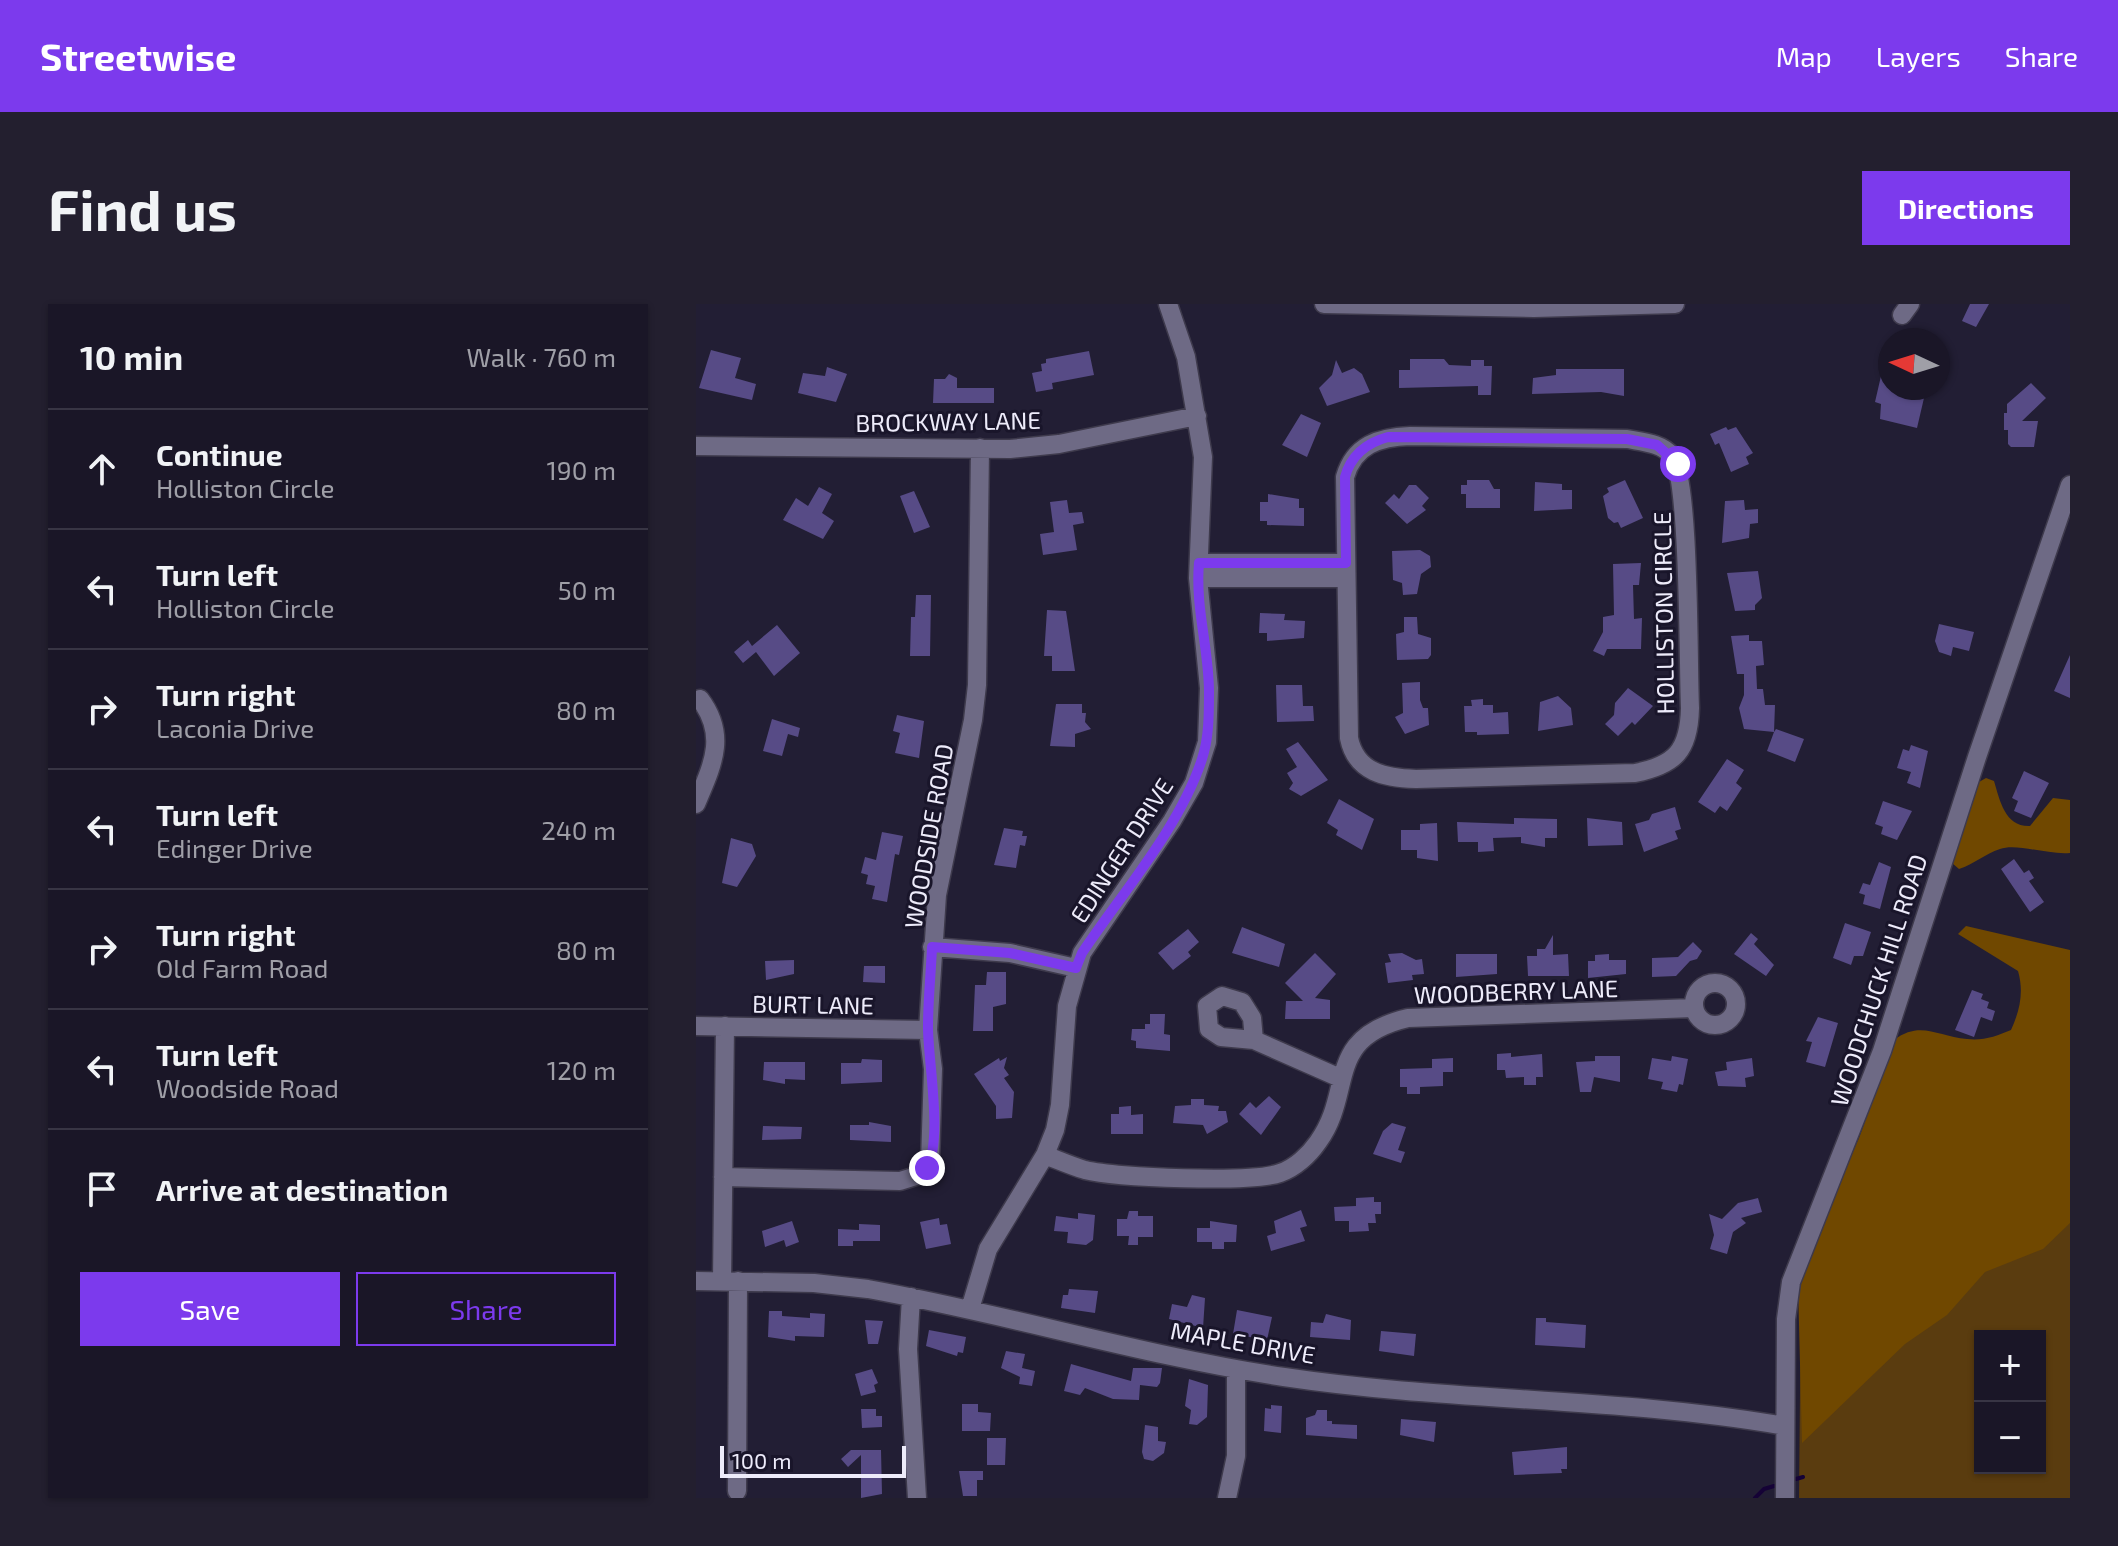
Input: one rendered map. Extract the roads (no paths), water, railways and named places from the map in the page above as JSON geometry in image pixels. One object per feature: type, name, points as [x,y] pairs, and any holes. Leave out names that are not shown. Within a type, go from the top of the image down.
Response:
[{"type":"street","name":"EDINGER DRIVE","points":[[970,1309],[988,1249],[1045,1155],[1060,1105],[1067,1006],[1082,953],[1172,821],[1203,758],[1209,688],[1198,570],[1204,504],[1203,457],[1186,357],[1168,304]]},
{"type":"street","points":[[1324,304],[1534,308],[1675,304]]},
{"type":"street","name":"BROCKWAY LANE","points":[[696,446],[980,448],[1059,444],[1197,416]]},
{"type":"street","name":"HOLLISTON CIRCLE","points":[[1410,436],[1627,439],[1657,445],[1678,464],[1684,491],[1690,708],[1689,729],[1682,749],[1660,768],[1635,773],[1416,779],[1376,774],[1358,758],[1349,738],[1346,571],[1345,477],[1356,455],[1378,439],[1410,436]]},
{"type":"street","name":"WOODSIDE ROAD","points":[[723,1177],[900,1181],[916,1176],[930,1162],[933,1069],[928,1030],[937,895],[976,695],[980,448]]},
{"type":"street","name":"WOODCHUCK HILL ROAD","points":[[1785,1498],[1786,1319],[1791,1282],[1882,1051],[1977,757],[2070,485]]},
{"type":"street","points":[[1198,570],[1346,571]]},
{"type":"street","points":[[696,804],[714,755],[716,728],[712,715],[700,699]]},
{"type":"street","points":[[932,947],[1010,953],[1076,968]]},
{"type":"street","name":"WOODBERRY LANE","points":[[1045,1155],[1085,1170],[1116,1174],[1252,1178],[1280,1173],[1298,1163],[1326,1130],[1340,1078],[1360,1041],[1387,1023],[1408,1018],[1694,1008]]},
{"type":"street","name":"BURT LANE","points":[[696,1026],[928,1030]]},
{"type":"street","points":[[725,1026],[723,1177],[737,1491]]},
{"type":"street","points":[[1254,1040],[1340,1078]]},
{"type":"street","name":"MAPLE DRIVE","points":[[696,1281],[814,1283],[911,1297],[1236,1369],[1463,1397],[1677,1411],[1785,1426]]},
{"type":"street","points":[[911,1297],[908,1349],[917,1498]]},
{"type":"street","points":[[1227,1498],[1236,1456],[1236,1369]]},
{"type":"waterway","points":[[1796,1479],[1803,1477]]},
{"type":"waterway","points":[[1755,1498],[1764,1489],[1774,1486]]}]
